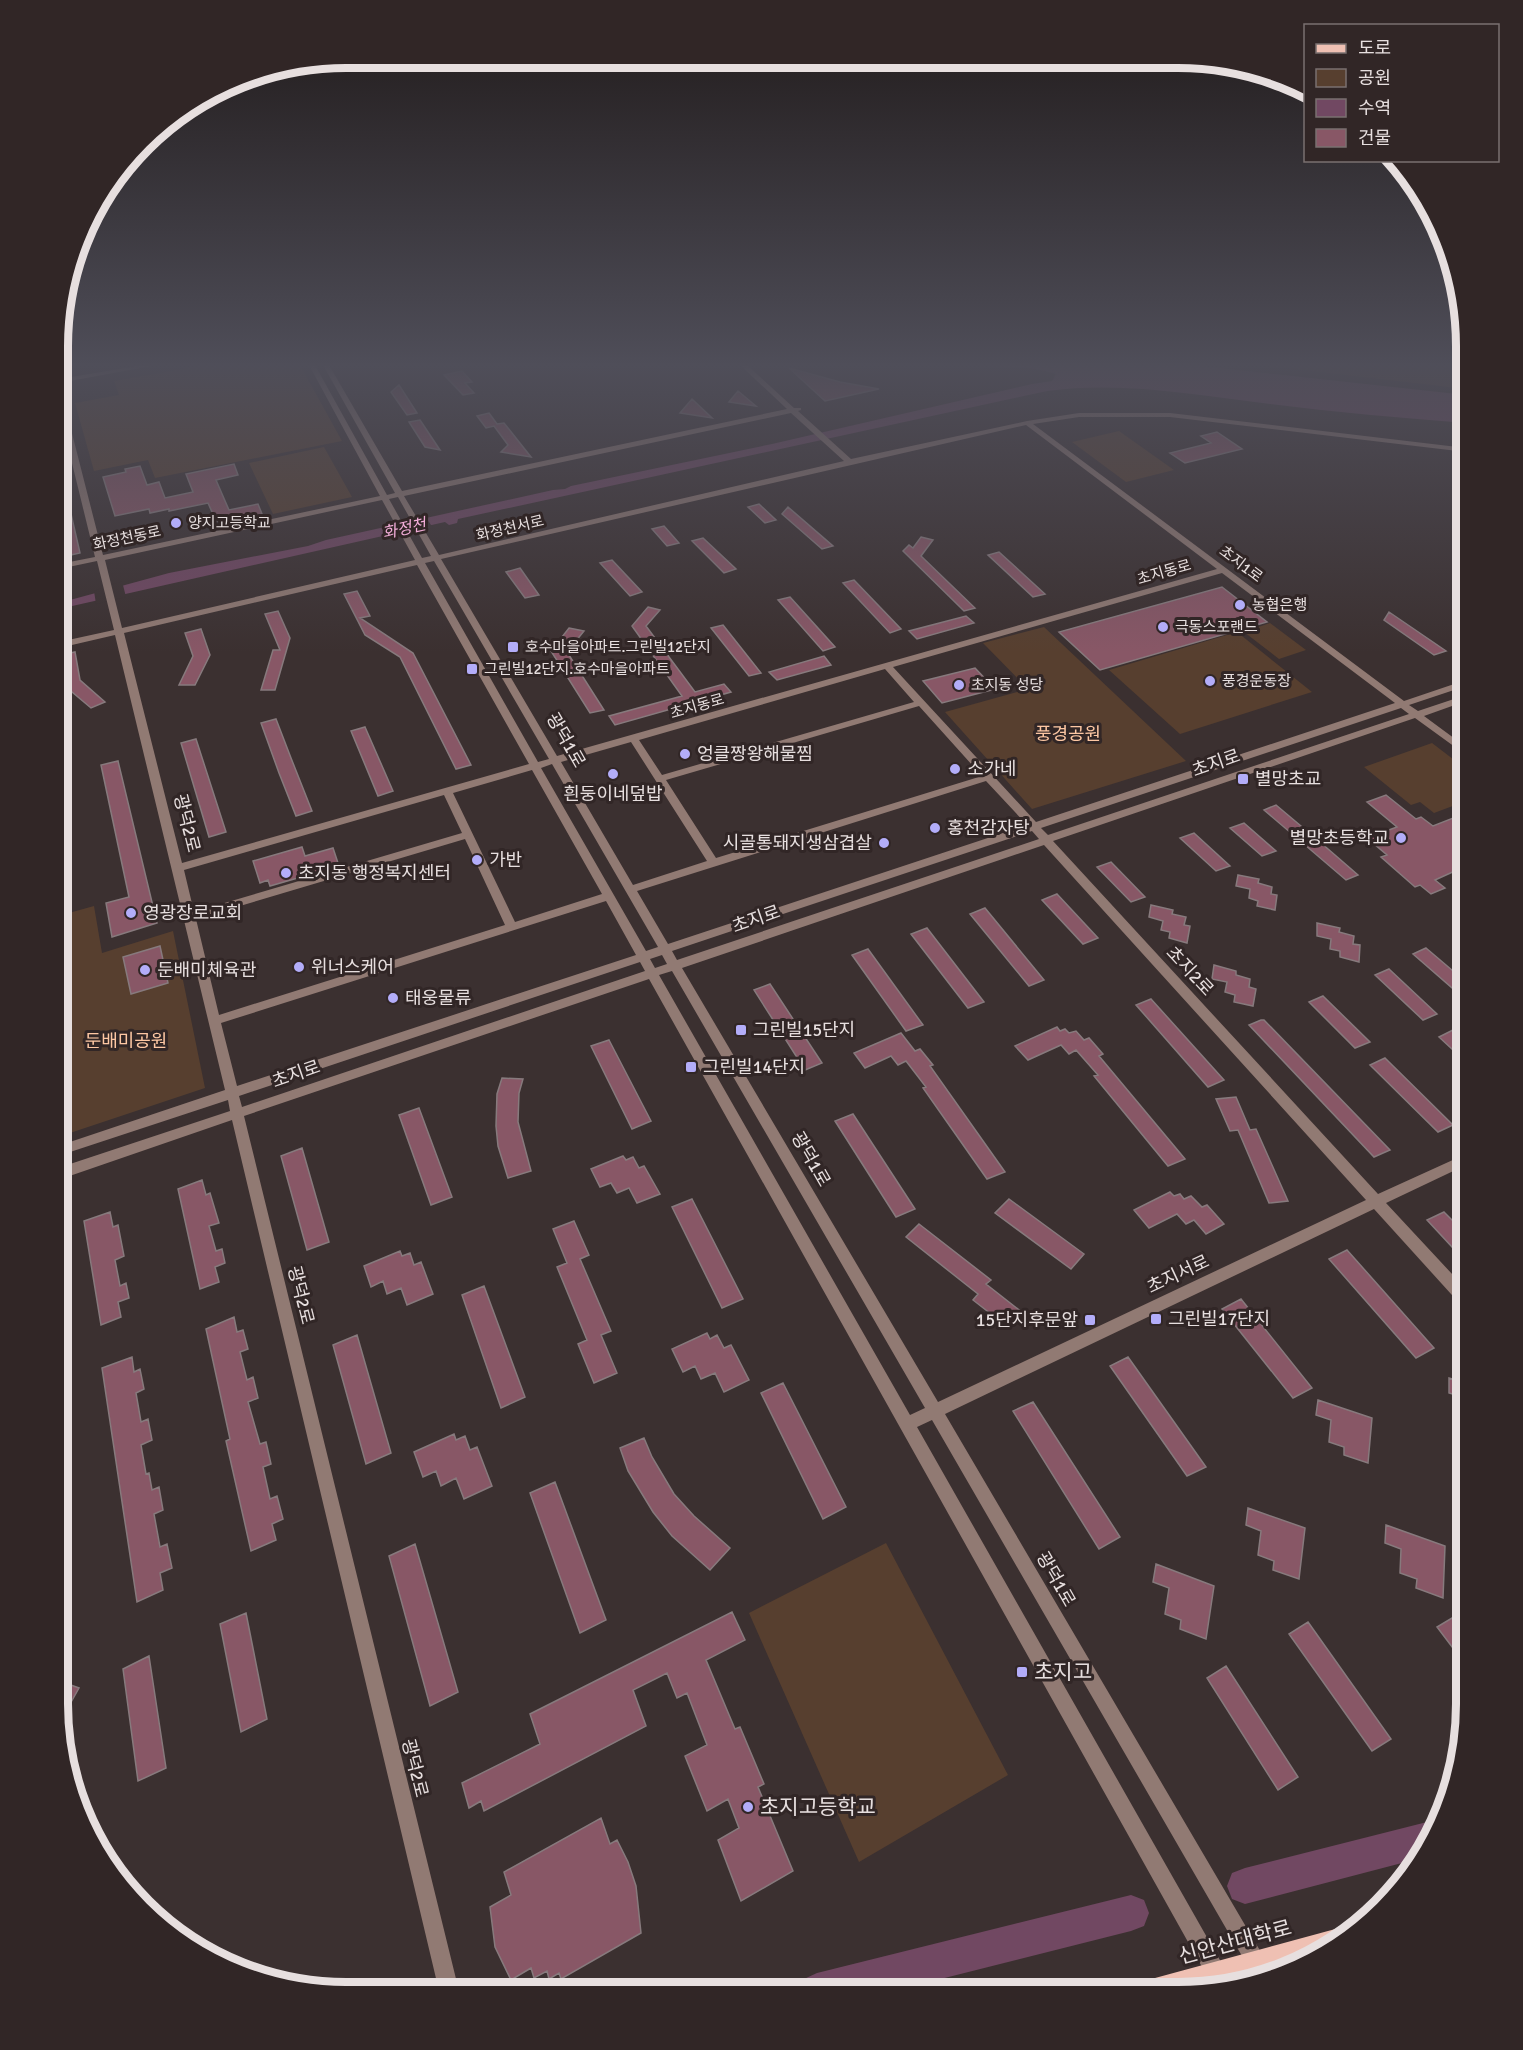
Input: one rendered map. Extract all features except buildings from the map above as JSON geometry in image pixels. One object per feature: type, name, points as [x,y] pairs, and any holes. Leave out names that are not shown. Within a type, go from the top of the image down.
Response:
[{"type":"main road","name":"신안산대학로","points":[[1203,1981],[1260,1968],[1303,1953]]},
{"type":"street","points":[[75,461],[99,558]]},
{"type":"street","points":[[365,461],[1219,1978]]},
{"type":"street","name":"광덕1로","points":[[382,461],[1260,1968]]},
{"type":"street","name":"화정천동로","points":[[68,565],[558,461]]},
{"type":"street","name":"화정천서로","points":[[68,643],[854,461]]},
{"type":"street","name":"초지1로","points":[[1077,461],[1456,745]]},
{"type":"street","name":"광덕2로","points":[[99,558],[114,609],[448,1982]]},
{"type":"street","name":"초지동로","points":[[177,868],[1223,570]]},
{"type":"street","name":"초지2로","points":[[888,667],[1456,1289]]},
{"type":"street","name":"초지로","points":[[68,1148],[1456,685]]},
{"type":"street","name":"초지로","points":[[68,1171],[1456,701]]},
{"type":"street","points":[[659,779],[920,703]]},
{"type":"street","points":[[634,739],[714,863]]},
{"type":"street","points":[[630,889],[988,777]]},
{"type":"street","points":[[447,791],[512,927]]},
{"type":"street","points":[[189,918],[468,835]]},
{"type":"street","points":[[214,1021],[609,896]]},
{"type":"street","name":"초지서로","points":[[907,1424],[1456,1164]]},
{"type":"green space","points":[[91,461],[145,461],[94,471]]},
{"type":"green space","points":[[148,461],[243,461],[155,478]]},
{"type":"green space","points":[[260,461],[332,461],[352,497],[273,514],[249,463]]},
{"type":"green space","points":[[1097,461],[1161,461],[1174,470],[1126,482]]},
{"type":"green space","points":[[1270,623],[1306,650],[1279,659],[1244,632]]},
{"type":"green space","name":"풍경공원","points":[[1044,627],[1186,761],[1032,809],[945,712],[1028,689],[983,643]]},
{"type":"green space","name":"풍경운동장","points":[[1237,632],[1312,692],[1180,734],[1109,670]]},
{"type":"green space","points":[[1432,743],[1456,761],[1456,805],[1434,813],[1420,802],[1411,805],[1364,767]]},
{"type":"green space","name":"둔배미공원","points":[[94,906],[102,953],[173,931],[205,1088],[68,1134],[68,913]]},
{"type":"green space","points":[[886,1543],[1008,1775],[859,1862],[749,1613]]},
{"type":"water","name":"화정천","points":[[692,461],[726,461],[458,519],[457,523],[449,525],[445,522],[68,607],[68,601],[169,573],[308,546],[326,540]]},
{"type":"pier","points":[[425,516],[433,528],[395,536],[388,524]]},
{"type":"pier","points":[[122,581],[126,597],[96,604],[94,591]]},
{"type":"waterway","points":[[1245,1886],[1420,1841]]},
{"type":"waterway","points":[[857,1982],[1131,1913]]},
{"type":"place","name":"양지고등학교","points":[[176,523]]},
{"type":"place","name":"농협은행","points":[[1240,605]]},
{"type":"place","name":"극동스포랜드","points":[[1163,627]]},
{"type":"place","name":"호수마을아파트.그린빌12단지","points":[[513,647]]},
{"type":"place","name":"그린빌12단지.호수마을아파트","points":[[472,669]]},
{"type":"place","name":"풍경운동장","points":[[1210,681]]},
{"type":"place","name":"초지동 성당","points":[[959,685]]},
{"type":"place","name":"엉클짱왕해물찜","points":[[685,754]]},
{"type":"place","name":"소가네","points":[[955,769]]},
{"type":"place","name":"흰둥이네덮밥","points":[[613,774]]},
{"type":"place","name":"별망초교","points":[[1243,779]]},
{"type":"place","name":"홍천감자탕","points":[[935,828]]},
{"type":"place","name":"별망초등학교","points":[[1401,838]]},
{"type":"place","name":"시골통돼지생삼겹살","points":[[884,843]]},
{"type":"place","name":"가반","points":[[477,860]]},
{"type":"place","name":"초지동 행정복지센터","points":[[286,873]]},
{"type":"place","name":"영광장로교회","points":[[131,913]]},
{"type":"place","name":"위너스케어","points":[[299,967]]},
{"type":"place","name":"둔배미체육관","points":[[145,970]]},
{"type":"place","name":"태웅물류","points":[[393,998]]},
{"type":"place","name":"그린빌15단지","points":[[741,1030]]},
{"type":"place","name":"그린빌14단지","points":[[691,1067]]},
{"type":"place","name":"그린빌17단지","points":[[1156,1319]]},
{"type":"place","name":"15단지후문앞","points":[[1090,1320]]},
{"type":"place","name":"초지고","points":[[1022,1672]]},
{"type":"place","name":"초지고등학교","points":[[748,1807]]}]
